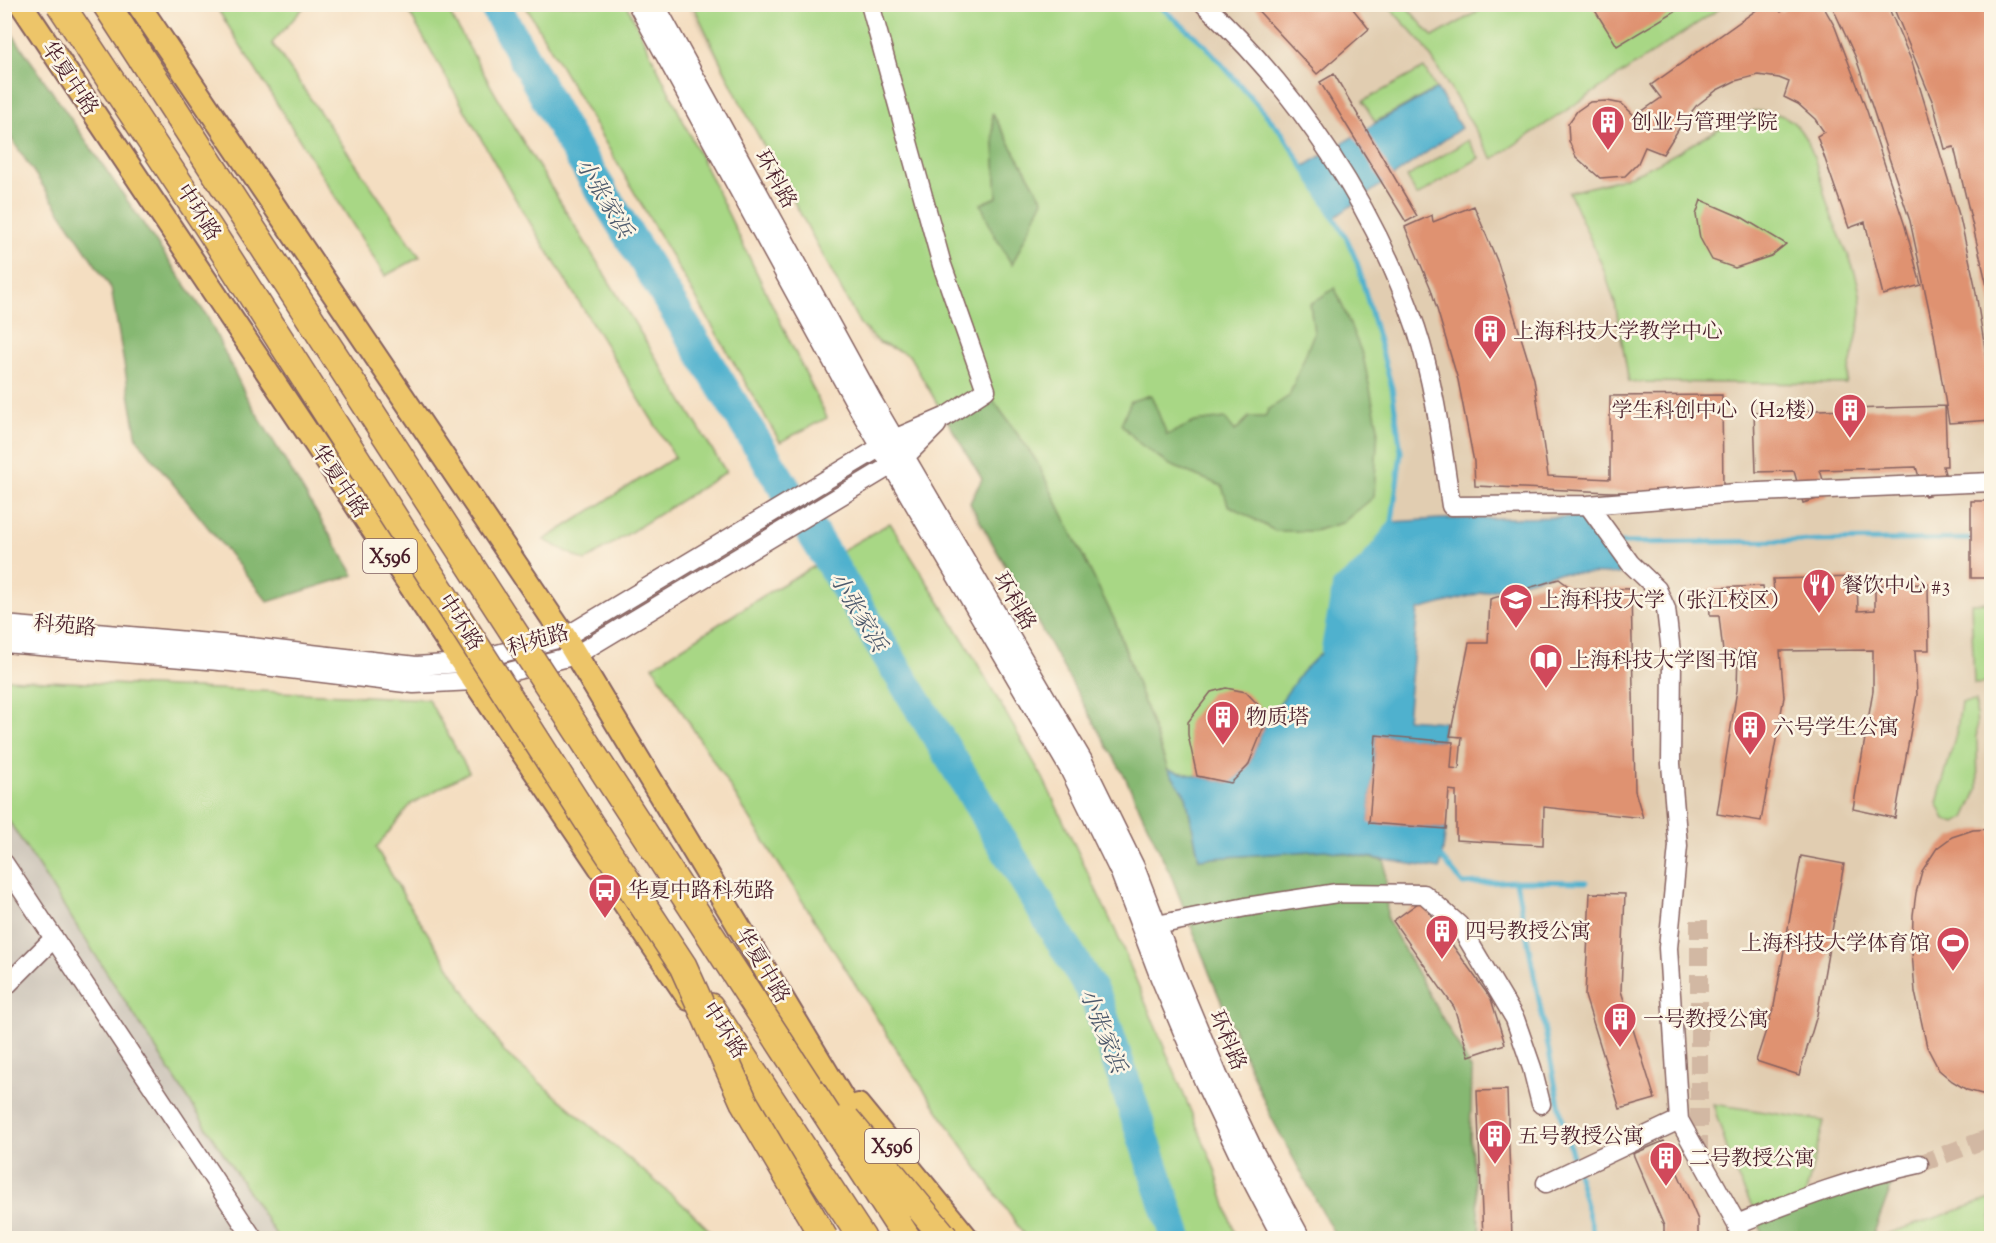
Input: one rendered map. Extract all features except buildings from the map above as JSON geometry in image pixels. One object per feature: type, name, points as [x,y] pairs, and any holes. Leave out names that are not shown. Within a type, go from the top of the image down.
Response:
[{"type":"highway","name":"中环路","points":[[60,4],[210,230],[595,833],[862,1239]]},
{"type":"highway","name":"中环路","points":[[106,4],[907,1239]]},
{"type":"highway","points":[[682,966],[744,1102],[824,1239]]},
{"type":"highway","points":[[764,1021],[945,1239]]},
{"type":"main road","name":"华夏中路","points":[[21,4],[468,672],[762,1106],[846,1239]]},
{"type":"main road","name":"华夏中路","points":[[138,4],[570,646],[926,1239]]},
{"type":"main road","name":"华夏中路","points":[[816,1053],[967,1239]]},
{"type":"main road","name":"华夏中路","points":[[762,1106],[814,1239]]},
{"type":"street","name":"环科路","points":[[638,4],[887,443],[1082,759],[1135,867],[1218,1075],[1255,1153],[1301,1239]]},
{"type":"street","name":"环科路","points":[[655,4],[887,443]]},
{"type":"street","points":[[870,4],[942,265],[986,390],[945,417]]},
{"type":"street","points":[[1204,4],[1238,36],[1304,113],[1377,232],[1416,330],[1439,423],[1451,506],[1588,505],[1736,493],[1992,482]]},
{"type":"street","name":"科苑路","points":[[4,643],[231,662],[414,684],[468,672],[570,646],[758,546],[898,461],[945,417]]},
{"type":"street","name":"科苑路","points":[[570,646],[747,528],[887,443],[945,417]]},
{"type":"street","name":"环科路","points":[[898,461],[1068,767],[1120,873],[1160,978],[1204,1082],[1240,1161],[1282,1239]]},
{"type":"street","points":[[1588,505],[1630,563],[1657,589],[1666,609],[1672,661],[1671,764],[1678,846],[1668,948],[1679,1120],[1738,1231],[1799,1199],[1919,1164]]},
{"type":"street","name":"科苑路","points":[[4,625],[233,645],[468,672]]},
{"type":"street","points":[[4,863],[253,1239]]},
{"type":"street","points":[[1157,926],[1246,907],[1337,893],[1424,894],[1459,925],[1515,1018],[1532,1068],[1540,1104]]},
{"type":"street","points":[[4,988],[54,938]]},
{"type":"street","points":[[1546,1183],[1679,1120]]},
{"type":"shaded area","name":"上海科技大学（张江校区）","points":[[687,5],[1991,5],[1991,1238],[1337,1238],[1264,1104],[1232,1034],[1172,878],[1148,823],[1111,750],[969,508],[971,493],[982,479],[909,355],[870,341]]},
{"type":"shaded area","points":[[5,815],[278,1238],[5,1238]]},
{"type":"green space","points":[[215,5],[306,5],[272,43],[420,257],[385,276]]},
{"type":"green space","points":[[405,5],[445,5],[513,125],[726,472],[585,561],[544,540],[675,457],[516,200]]},
{"type":"green space","points":[[525,5],[627,5],[827,418],[780,442]]},
{"type":"green space","points":[[693,5],[1157,5],[1201,41],[1283,134],[1347,239],[1357,262],[1388,372],[1401,452],[1392,522],[1362,561],[1335,584],[1323,651],[1248,766],[1231,783],[1168,770],[1115,621],[945,417],[909,355],[880,343],[860,324],[738,98]]},
{"type":"green space","points":[[1387,5],[1405,5],[1433,37],[1489,5],[1725,5],[1493,159],[1423,44]]},
{"type":"green space","points":[[4,22],[207,316],[246,396],[354,575],[268,602],[137,439],[111,288],[5,129]]},
{"type":"green space","points":[[1424,68],[1436,89],[1375,122],[1363,101]]},
{"type":"green space","points":[[1754,111],[1787,118],[1803,134],[1813,154],[1829,209],[1854,270],[1860,295],[1861,316],[1846,384],[1629,382],[1615,303],[1602,265],[1569,192],[1611,182],[1636,173]]},
{"type":"green space","points":[[992,113],[1043,200],[1012,265],[992,231],[981,204],[997,197]]},
{"type":"green space","points":[[1468,140],[1479,158],[1417,196],[1407,177]]},
{"type":"green space","points":[[1335,288],[1363,356],[1378,427],[1374,497],[1342,523],[1314,531],[1275,531],[1228,505],[1222,486],[1170,465],[1140,444],[1121,424],[1131,401],[1151,395],[1167,435],[1195,422],[1225,418],[1235,431],[1249,417],[1265,417],[1268,410],[1289,396],[1314,333],[1310,304]]},
{"type":"green space","points":[[986,390],[1036,460],[1115,621],[1168,770],[1186,796],[1199,859],[1325,850],[1385,861],[1387,919],[1472,1071],[1470,1138],[1481,1238],[1337,1238],[1331,1228],[1271,1117],[1213,982],[1172,878],[1126,779],[970,503],[982,479],[945,417]]},
{"type":"green space","points":[[890,523],[966,644],[1043,778],[1116,932],[1214,1167],[1236,1238],[1026,1238],[904,1061],[653,666],[771,591]]},
{"type":"green space","points":[[1991,602],[1991,683],[1974,684],[1971,603]]},
{"type":"green space","points":[[5,679],[428,699],[469,772],[411,804],[376,848],[405,898],[504,1052],[687,1208],[717,1238],[278,1238],[5,815]]},
{"type":"green space","points":[[1976,701],[1978,789],[1965,818],[1955,823],[1945,819],[1937,803],[1957,730],[1961,703]]},
{"type":"green space","points":[[1713,1104],[1824,1121],[1805,1197],[1757,1216],[1733,1168]]},
{"type":"green space","points":[[1898,1168],[1872,1238],[1763,1238],[1757,1216]]},
{"type":"green space","points":[[1991,1199],[1991,1238],[1875,1238]]},
{"type":"water","points":[[1437,89],[1461,128],[1334,218],[1303,167]]},
{"type":"water","points":[[1580,517],[1588,533],[1600,532],[1623,562],[1620,574],[1555,573],[1418,610],[1407,719],[1444,722],[1442,741],[1376,735],[1369,822],[1446,829],[1440,869],[1325,850],[1199,859],[1186,796],[1168,770],[1230,783],[1248,766],[1265,724],[1301,673],[1323,651],[1335,584],[1362,561],[1392,522]]},
{"type":"waterway","name":"小张家浜","points":[[494,4],[567,135],[962,776],[1097,1000],[1177,1238]]},
{"type":"waterway","points":[[1157,4],[1204,44],[1283,134],[1347,239],[1357,262],[1392,388],[1401,452],[1392,522],[1362,561],[1335,584],[1323,651]]},
{"type":"waterway","points":[[1621,543],[1978,539]]},
{"type":"waterway","points":[[1437,852],[1463,884],[1516,881],[1561,1114],[1595,1238]]},
{"type":"waterway","points":[[1516,881],[1587,882]]},
{"type":"tunnel","points":[[1699,920],[1699,1157]]},
{"type":"tunnel","points":[[1919,1164],[1992,1137]]},
{"type":"place","name":"创业与管理学院","points":[[1608,151]]},
{"type":"place","name":"上海科技大学教学中心","points":[[1490,360]]},
{"type":"place","name":"学生科创中心（H2楼）","points":[[1850,439]]},
{"type":"place","name":"餐饮中心 #3","points":[[1819,614]]},
{"type":"place","name":"上海科技大学（张江校区）","points":[[1516,629]]},
{"type":"place","name":"上海科技大学图书馆","points":[[1546,689]]},
{"type":"place","name":"物质塔","points":[[1223,746]]},
{"type":"place","name":"六号学生公寓","points":[[1750,756]]},
{"type":"place","name":"华夏中路科苑路","points":[[605,919]]},
{"type":"place","name":"四号教授公寓","points":[[1442,960]]},
{"type":"place","name":"上海科技大学体育馆","points":[[1953,972]]},
{"type":"place","name":"一号教授公寓","points":[[1620,1048]]},
{"type":"place","name":"五号教授公寓","points":[[1495,1165]]},
{"type":"place","name":"二号教授公寓","points":[[1666,1187]]}]
